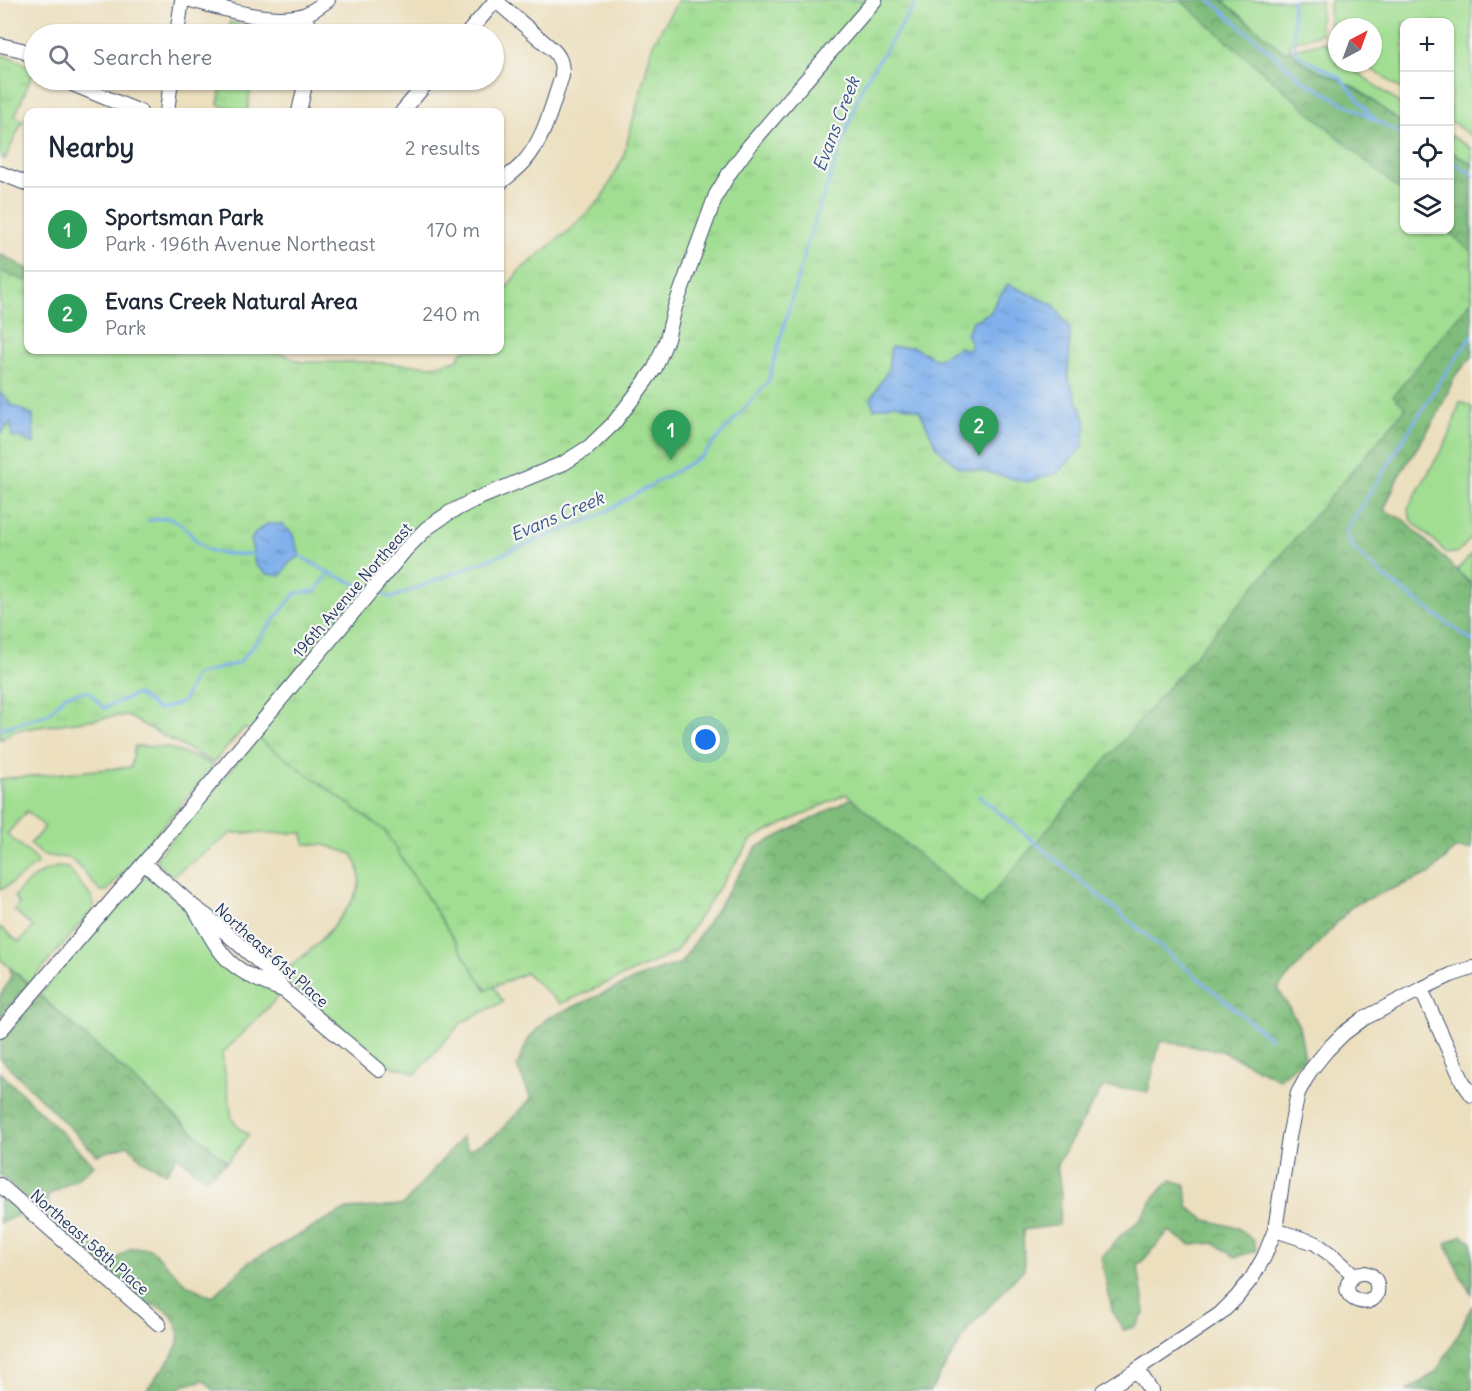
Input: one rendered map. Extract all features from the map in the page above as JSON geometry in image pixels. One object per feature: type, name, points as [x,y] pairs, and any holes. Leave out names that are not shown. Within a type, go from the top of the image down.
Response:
[{"type":"street","points":[[178,24],[182,0]]},
{"type":"street","points":[[190,0],[271,18],[305,15],[328,0]]},
{"type":"street","points":[[475,24],[495,0],[553,50],[558,55],[562,66],[562,76],[542,134],[523,163],[504,180]]},
{"type":"street","name":"196th Avenue Northeast","points":[[0,1031],[144,863],[393,564],[427,528],[474,500],[564,463],[589,447],[613,424],[655,368],[716,195],[730,172],[750,145],[875,0]]},
{"type":"street","points":[[305,15],[307,24]]},
{"type":"street","points":[[0,45],[24,51]]},
{"type":"street","points":[[87,90],[130,108]]},
{"type":"street","points":[[168,108],[170,90]]},
{"type":"street","points":[[300,108],[304,90]]},
{"type":"street","points":[[405,108],[421,90]]},
{"type":"street","points":[[0,173],[24,182]]},
{"type":"street","name":"Northeast 61st Place","points":[[144,863],[266,969],[285,991],[380,1070]]},
{"type":"street","points":[[1103,1391],[1220,1314],[1252,1278],[1275,1230],[1288,1137],[1298,1092],[1310,1071],[1343,1034],[1363,1019],[1421,989],[1472,968]]},
{"type":"street","points":[[1421,989],[1463,1082],[1472,1095]]},
{"type":"street","name":"Northeast 58th Place","points":[[0,1185],[159,1324]]},
{"type":"street","points":[[1275,1230],[1315,1243],[1354,1275]]},
{"type":"street","points":[[1137,1370],[1151,1391]]},
{"type":"green space","points":[[678,0],[1180,0],[1400,191],[1400,234],[1451,234],[1472,252],[1472,300],[1393,396],[1406,408],[981,907],[846,794],[752,839],[675,953],[560,1004],[526,973],[486,990],[384,830],[244,728],[213,763],[126,715],[17,730],[0,740],[0,271],[24,280],[24,354],[282,354],[301,362],[364,362],[434,366],[457,360],[461,354],[504,354],[504,292],[519,271],[568,231],[602,198],[623,158],[653,44]]},
{"type":"green space","points":[[1122,0],[1222,0],[1283,51],[1290,51],[1307,65],[1356,88],[1400,122],[1400,234],[1454,234],[1454,153],[1472,164],[1472,357],[1455,376],[1436,418],[1398,477],[1384,510],[1404,520],[1472,585],[1472,849],[1455,849],[1431,873],[1353,905],[1278,988],[1299,1026],[1305,1058],[1279,1079],[1222,1051],[1160,1041],[1148,1092],[1103,1087],[1057,1164],[1061,1194],[1059,1225],[1023,1230],[1024,1269],[969,1328],[930,1391],[214,1391],[204,1380],[185,1385],[176,1391],[146,1391],[174,1353],[179,1335],[172,1316],[157,1306],[145,1303],[0,1175],[0,1072],[94,1165],[77,1179],[48,1195],[47,1205],[112,1262],[131,1248],[150,1248],[186,1284],[212,1297],[249,1262],[347,1209],[403,1205],[462,1137],[468,1150],[495,1136],[531,1099],[517,1066],[528,1040],[546,1019],[642,976],[681,963],[757,847],[878,785]]},
{"type":"green space","points":[[1222,0],[1321,0],[1321,34],[1289,43],[1290,50],[1324,42],[1328,46],[1328,72],[1357,72],[1400,104],[1400,122],[1356,88],[1307,65],[1290,51],[1283,51]]},
{"type":"green space","points":[[1331,0],[1472,0],[1472,136],[1454,124],[1454,18],[1400,18],[1400,88],[1376,72],[1382,72],[1382,18],[1329,18]]},
{"type":"green space","points":[[7,56],[24,64],[26,90],[15,116],[23,120],[5,159],[0,156],[0,57]]},
{"type":"green space","points":[[220,90],[250,90],[248,108],[218,105]]},
{"type":"green space","points":[[1454,138],[1472,149],[1472,164],[1454,153]]},
{"type":"green space","points":[[0,254],[24,267],[24,344],[0,340]]},
{"type":"green space","points":[[1460,402],[1472,407],[1472,537],[1458,552],[1448,554],[1411,520],[1408,508],[1449,437]]},
{"type":"green space","points":[[1472,554],[1472,585],[1457,570]]},
{"type":"green space","points":[[283,715],[388,816],[503,1002],[462,1022],[415,1074],[384,1064],[277,972],[287,968],[312,949],[348,907],[360,880],[359,869],[352,854],[325,845],[305,844],[303,833],[232,833],[171,877],[156,858],[250,747]]},
{"type":"green space","points":[[135,746],[166,747],[214,766],[107,891],[100,891],[80,867],[69,858],[43,855],[30,844],[45,827],[27,811],[7,834],[36,859],[37,864],[0,890],[0,779],[131,767]]},
{"type":"green space","points":[[57,867],[68,868],[92,898],[94,908],[29,984],[0,959],[0,927],[19,942],[33,927],[14,910],[19,904],[14,897],[33,878]]},
{"type":"green space","points":[[141,877],[150,877],[188,911],[223,962],[279,996],[222,1054],[232,1119],[249,1135],[227,1162],[39,995]]},
{"type":"green space","points":[[10,968],[29,984],[0,1016],[0,995],[11,975]]},
{"type":"green space","points":[[39,995],[227,1162],[206,1178],[177,1156],[166,1173],[142,1160],[128,1145],[97,1155],[0,1058],[0,1041]]},
{"type":"green space","points":[[1171,1180],[1186,1185],[1188,1207],[1206,1220],[1238,1228],[1254,1241],[1256,1251],[1235,1257],[1215,1243],[1191,1245],[1169,1231],[1138,1266],[1145,1312],[1136,1326],[1124,1330],[1113,1314],[1101,1258],[1122,1234],[1140,1220],[1156,1195]]},
{"type":"green space","points":[[0,1193],[22,1213],[0,1223]]},
{"type":"green space","points":[[1462,1235],[1472,1242],[1472,1294],[1461,1277],[1446,1243]]},
{"type":"green space","points":[[1472,1305],[1472,1391],[1407,1391],[1436,1372],[1458,1335]]},
{"type":"water","points":[[1008,284],[1054,305],[1070,329],[1068,378],[1086,421],[1083,447],[1058,473],[1027,482],[958,467],[937,447],[919,410],[895,404],[874,409],[871,399],[888,370],[891,347],[913,347],[937,360],[959,347],[969,350],[971,343],[966,334],[973,321],[991,312]]},
{"type":"water","points":[[0,392],[12,405],[33,415],[34,444],[22,438],[12,437],[11,422],[0,434]]},
{"type":"water","points":[[267,524],[281,524],[292,533],[300,556],[289,563],[281,576],[267,574],[255,565],[251,540],[256,532]]},
{"type":"waterway","name":"Evans Creek","points":[[375,591],[391,598],[596,517],[702,456],[768,382],[810,234],[863,84],[918,0]]},
{"type":"waterway","points":[[1210,0],[1304,81],[1400,134]]},
{"type":"waterway","points":[[1292,0],[1295,50],[1303,58],[1340,77],[1375,120]]},
{"type":"waterway","points":[[1454,163],[1472,174]]},
{"type":"waterway","points":[[1472,336],[1444,375],[1346,531],[1354,549],[1383,576],[1472,641]]},
{"type":"waterway","points":[[148,521],[166,518],[174,520],[180,523],[198,543],[209,550],[220,553],[253,554]]},
{"type":"waterway","points":[[300,556],[329,573]]},
{"type":"waterway","name":"Evans Creek","points":[[0,729],[48,714],[66,695],[88,691],[104,708],[137,694],[158,710],[183,702],[195,675],[239,663],[296,593],[316,591],[329,573],[369,589]]},
{"type":"waterway","points":[[979,796],[1270,1038]]},
{"type":"place","name":"Evans Creek Natural Area","points":[[979,456]]},
{"type":"place","name":"Sportsman Park","points":[[671,460]]}]
